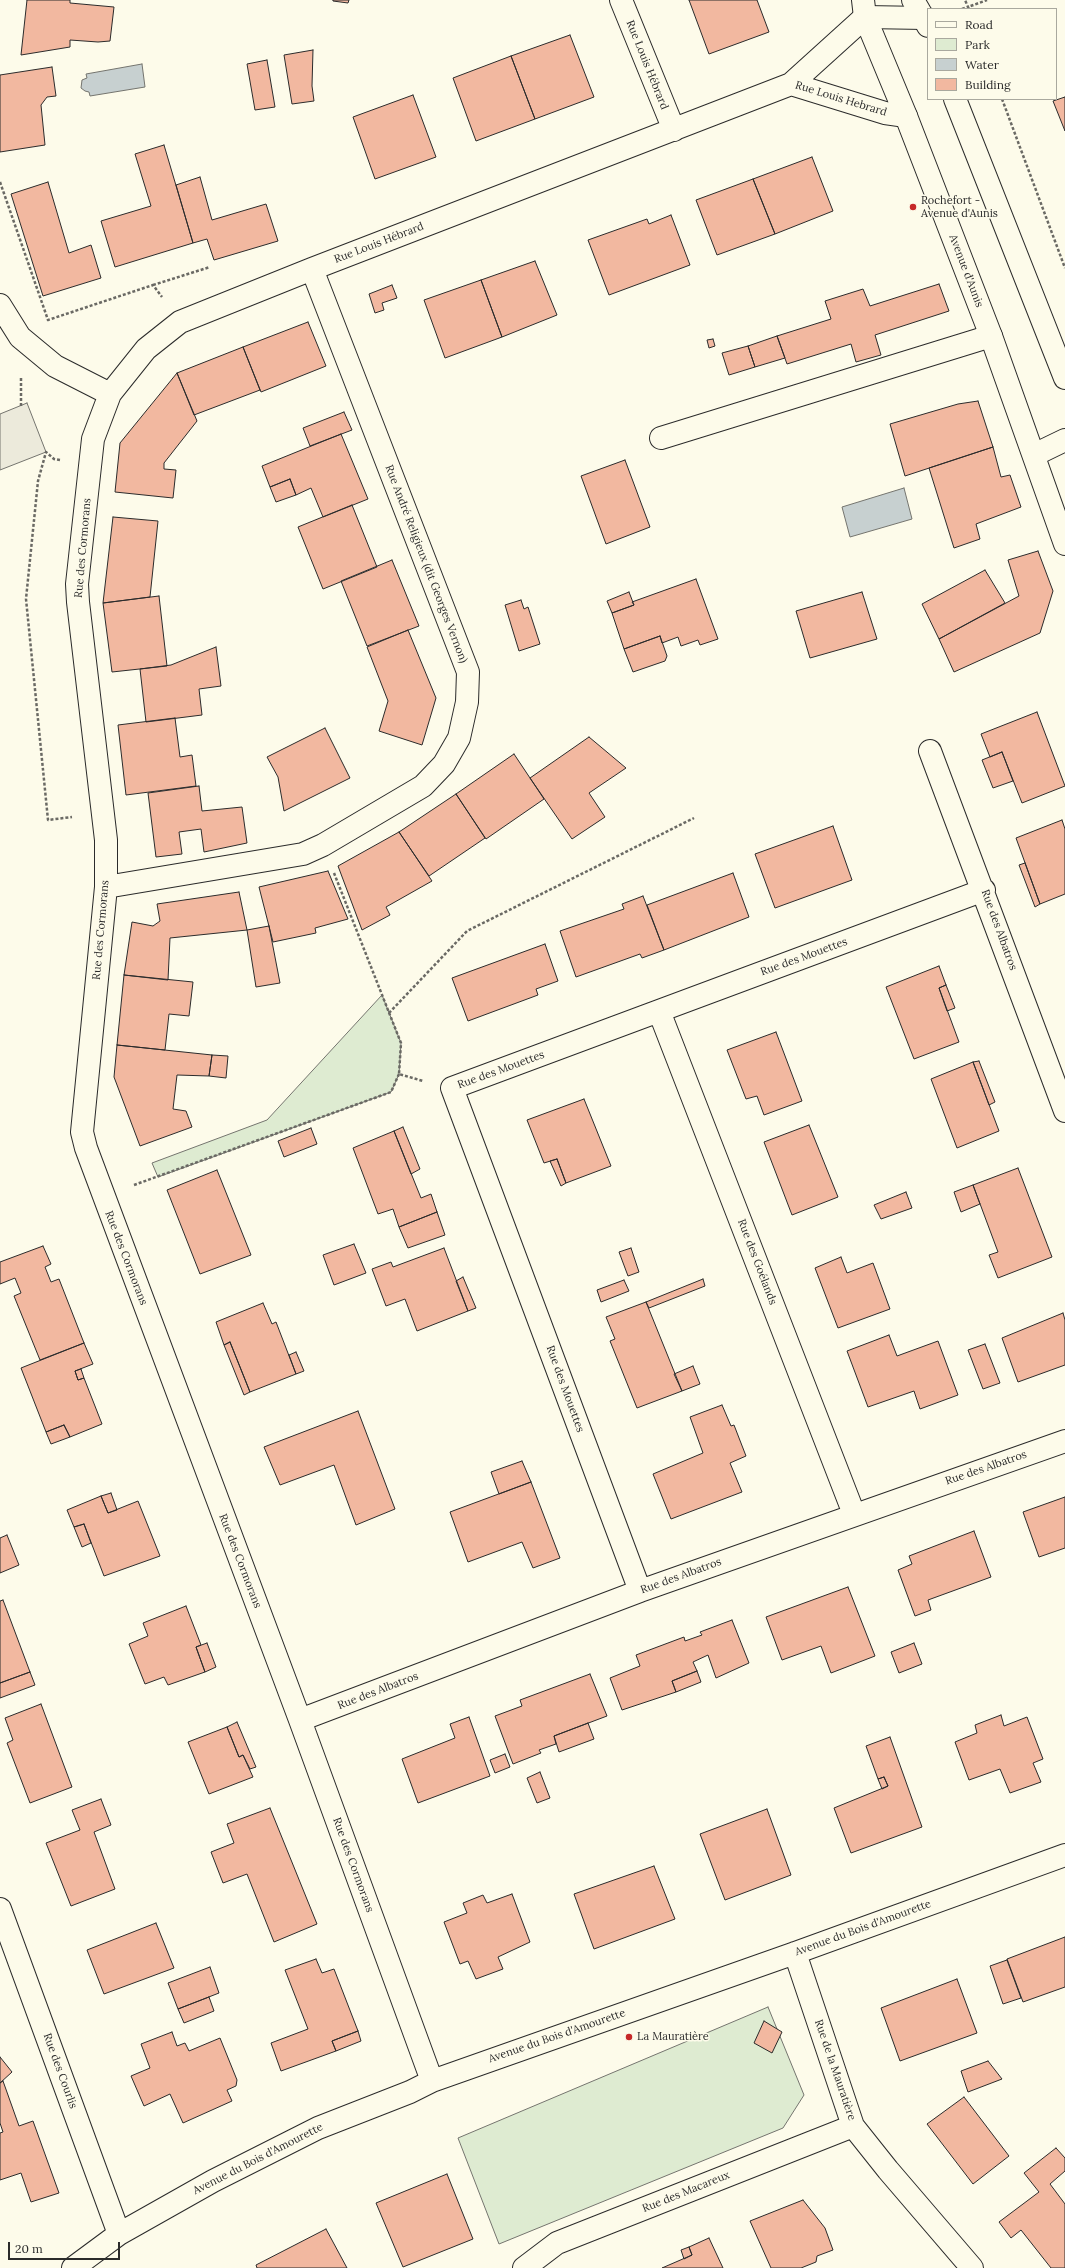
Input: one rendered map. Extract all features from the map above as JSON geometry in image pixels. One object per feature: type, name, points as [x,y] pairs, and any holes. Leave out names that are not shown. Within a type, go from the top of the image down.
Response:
[{"type":"street","name":"Rue Louis Hébrard","points":[[621,0],[674,130]]},
{"type":"street","points":[[913,0],[927,22]]},
{"type":"street","points":[[864,9],[927,22]]},
{"type":"street","name":"Rue Louis Hebrard","points":[[864,9],[791,84],[885,113],[906,116]]},
{"type":"street","name":"Avenue d'Aunis","points":[[864,9],[991,336],[1064,537]]},
{"type":"street","name":"Rue Louis Hébrard","points":[[110,394],[146,349],[180,322],[312,269],[791,84]]},
{"type":"street","points":[[955,100],[1065,378]]},
{"type":"street","name":"Rue André Religieux (dit Georges Vernon)","points":[[106,887],[303,854],[323,845],[423,786],[444,764],[459,738],[467,702],[468,672],[312,269]]},
{"type":"street","points":[[0,305],[20,337],[55,366],[110,394]]},
{"type":"street","points":[[661,438],[991,336]]},
{"type":"street","name":"Rue des Cormorans","points":[[110,394],[93,439],[77,584],[106,840],[106,887],[82,1132],[103,1196],[300,1720],[432,2081]]},
{"type":"street","points":[[1034,455],[1065,440]]},
{"type":"street","name":"Rue des Albatros","points":[[930,751],[984,890],[1065,1111]]},
{"type":"street","name":"Rue des Mouettes","points":[[640,1590],[452,1088],[984,890]]},
{"type":"street","name":"Rue des Goélands","points":[[659,1011],[854,1514]]},
{"type":"street","name":"Rue des Albatros","points":[[300,1720],[640,1590],[1065,1441]]},
{"type":"street","name":"Avenue du Bois d'Amourette","points":[[73,2268],[119,2234],[213,2181],[318,2128],[410,2092],[432,2081],[795,1953],[1065,1855]]},
{"type":"street","name":"Rue des Courlis","points":[[0,1909],[119,2234]]},
{"type":"street","name":"Rue de la Mauratière","points":[[795,1953],[854,2126],[888,2170],[972,2268]]},
{"type":"street","name":"Rue des Macareux","points":[[524,2268],[557,2243],[854,2126]]},
{"type":"path","points":[[965,0],[968,8],[987,0]]},
{"type":"path","points":[[1002,100],[1065,268]]},
{"type":"path","points":[[0,182],[48,320],[210,267]]},
{"type":"path","points":[[153,285],[180,322]]},
{"type":"path","points":[[46,452],[38,481],[26,599],[48,820],[103,814]]},
{"type":"path","points":[[389,1013],[467,931],[694,818]]},
{"type":"path","points":[[103,1196],[391,1092],[399,1074],[401,1043],[323,845]]},
{"type":"path","points":[[399,1074],[452,1088]]},
{"type":"green space","points":[[382,995],[401,1043],[399,1074],[391,1092],[158,1177],[152,1163],[267,1120]]},
{"type":"green space","points":[[768,2007],[804,2095],[783,2128],[499,2244],[458,2138]]},
{"type":"shaded area","points":[[27,403],[46,452],[0,470],[0,414]]},
{"type":"water","points":[[142,64],[145,87],[90,96],[89,92],[81,88],[82,80],[87,78],[86,74]]},
{"type":"water","points":[[904,488],[912,519],[850,537],[842,507]]},
{"type":"building","points":[[27,0],[70,0],[70,3],[114,7],[110,41],[98,42],[70,40],[70,47],[21,55]]},
{"type":"building","points":[[333,0],[349,0],[348,3]]},
{"type":"building","points":[[689,0],[757,0],[769,32],[709,54]]},
{"type":"building","points":[[570,35],[594,97],[535,119],[511,56]]},
{"type":"building","points":[[313,50],[312,86],[314,101],[292,104],[284,55]]},
{"type":"building","points":[[511,56],[535,119],[476,141],[453,78]]},
{"type":"building","points":[[267,60],[275,107],[255,110],[247,64]]},
{"type":"building","points":[[52,67],[56,96],[47,97],[41,105],[45,145],[0,152],[0,75]]},
{"type":"building","points":[[413,95],[436,157],[375,179],[353,117]]},
{"type":"building","points":[[1065,97],[1065,131],[1053,101]]},
{"type":"building","points":[[164,145],[193,243],[115,267],[101,221],[151,206],[135,154]]},
{"type":"building","points":[[812,157],[833,211],[775,234],[753,179]]},
{"type":"building","points":[[200,177],[212,220],[266,204],[278,241],[214,260],[207,239],[193,243],[176,185]]},
{"type":"building","points":[[753,179],[775,234],[717,255],[696,200]]},
{"type":"building","points":[[48,182],[69,253],[91,245],[101,278],[43,296],[11,194]]},
{"type":"building","points":[[671,215],[690,265],[609,295],[588,240],[647,219],[649,224]]},
{"type":"building","points":[[535,261],[557,315],[502,337],[481,280]]},
{"type":"building","points":[[481,280],[502,337],[445,358],[424,300]]},
{"type":"building","points":[[939,284],[949,311],[875,335],[881,355],[856,362],[851,344],[787,364],[777,336],[831,319],[825,301],[863,289],[870,306]]},
{"type":"building","points":[[392,285],[397,298],[382,303],[384,310],[375,313],[369,294]]},
{"type":"building","points":[[308,322],[326,366],[261,392],[243,347]]},
{"type":"building","points":[[777,336],[785,358],[755,367],[748,346]]},
{"type":"building","points":[[713,339],[715,346],[709,348],[707,340]]},
{"type":"building","points":[[748,346],[755,367],[729,375],[722,353]]},
{"type":"building","points":[[243,347],[260,390],[194,415],[177,373]]},
{"type":"building","points":[[177,373],[197,421],[164,463],[164,469],[176,470],[173,498],[115,492],[120,443]]},
{"type":"building","points":[[978,401],[993,447],[905,476],[890,424],[958,404]]},
{"type":"building","points":[[344,412],[352,430],[310,446],[303,428]]},
{"type":"building","points":[[341,434],[368,499],[323,517],[311,488],[296,495],[290,479],[270,487],[262,466]]},
{"type":"building","points":[[993,447],[1001,477],[1010,475],[1021,507],[976,524],[980,539],[954,548],[929,468]]},
{"type":"building","points":[[625,460],[650,527],[606,544],[581,476]]},
{"type":"building","points":[[290,479],[296,495],[276,502],[270,487]]},
{"type":"building","points":[[352,505],[377,567],[323,589],[298,527]]},
{"type":"building","points":[[113,517],[158,521],[150,597],[103,603]]},
{"type":"building","points":[[1038,551],[1053,591],[1040,633],[954,672],[939,639],[1019,596],[1008,560]]},
{"type":"building","points":[[392,560],[419,626],[367,646],[341,581]]},
{"type":"building","points":[[985,570],[1005,603],[939,639],[922,604]]},
{"type":"building","points":[[696,579],[718,639],[700,645],[698,640],[681,646],[678,637],[662,643],[660,636],[624,649],[612,613],[634,605],[632,602]]},
{"type":"building","points":[[629,592],[634,605],[612,613],[607,601]]},
{"type":"building","points":[[862,592],[877,639],[810,658],[796,611]]},
{"type":"building","points":[[159,596],[167,666],[112,672],[103,603]]},
{"type":"building","points":[[521,600],[524,609],[528,607],[540,644],[519,651],[505,605]]},
{"type":"building","points":[[408,630],[436,698],[422,745],[379,731],[388,701],[367,647]]},
{"type":"building","points":[[660,636],[667,656],[665,661],[633,672],[624,649]]},
{"type":"building","points":[[216,647],[221,686],[199,689],[202,715],[146,722],[140,669],[171,665]]},
{"type":"building","points":[[1037,712],[1065,786],[1022,803],[1002,752],[990,757],[981,734]]},
{"type":"building","points":[[175,718],[180,757],[192,755],[196,786],[126,795],[118,725]]},
{"type":"building","points":[[325,728],[350,778],[284,811],[278,777],[267,757]]},
{"type":"building","points":[[589,737],[626,768],[589,793],[605,817],[572,839],[530,778]]},
{"type":"building","points":[[1002,752],[1013,781],[993,788],[982,760]]},
{"type":"building","points":[[514,754],[544,799],[486,839],[456,794]]},
{"type":"building","points":[[199,786],[202,811],[242,807],[247,843],[204,852],[201,829],[179,832],[182,854],[156,857],[148,793]]},
{"type":"building","points":[[456,794],[485,838],[429,876],[399,832]]},
{"type":"building","points":[[1062,820],[1065,829],[1065,894],[1040,904],[1016,838]]},
{"type":"building","points":[[833,826],[852,880],[775,908],[755,854]]},
{"type":"building","points":[[399,832],[432,881],[386,907],[390,915],[362,930],[338,866]]},
{"type":"building","points":[[1025,863],[1040,904],[1035,907],[1019,865]]},
{"type":"building","points":[[328,871],[348,919],[315,928],[316,933],[273,942],[259,887]]},
{"type":"building","points":[[733,873],[749,917],[664,950],[647,905]]},
{"type":"building","points":[[239,892],[247,930],[170,938],[168,980],[124,975],[132,922],[153,926],[160,921],[157,904]]},
{"type":"building","points":[[643,896],[664,950],[642,958],[640,954],[576,977],[560,931],[624,909],[622,904]]},
{"type":"building","points":[[269,926],[280,983],[256,987],[247,930]]},
{"type":"building","points":[[545,944],[558,981],[536,989],[538,995],[468,1021],[452,978]]},
{"type":"building","points":[[939,966],[946,985],[939,988],[959,1042],[914,1059],[886,987]]},
{"type":"building","points":[[124,975],[193,982],[189,1016],[169,1014],[165,1050],[117,1045]]},
{"type":"building","points":[[946,985],[955,1008],[947,1011],[939,988]]},
{"type":"building","points":[[776,1032],[802,1101],[764,1115],[757,1096],[746,1099],[727,1050]]},
{"type":"building","points":[[117,1045],[212,1055],[209,1076],[177,1075],[173,1109],[186,1111],[192,1127],[140,1146],[114,1077]]},
{"type":"building","points":[[212,1055],[228,1056],[226,1078],[209,1076]]},
{"type":"building","points":[[979,1061],[995,1102],[989,1105],[973,1062]]},
{"type":"building","points":[[973,1062],[999,1131],[957,1148],[931,1079]]},
{"type":"building","points":[[584,1099],[611,1166],[566,1183],[557,1159],[544,1163],[527,1120]]},
{"type":"building","points":[[809,1125],[838,1197],[792,1215],[764,1142]]},
{"type":"building","points":[[403,1127],[420,1169],[411,1174],[394,1131]]},
{"type":"building","points":[[311,1128],[317,1144],[284,1157],[278,1141]]},
{"type":"building","points":[[394,1131],[421,1198],[431,1194],[437,1212],[399,1227],[393,1209],[378,1214],[353,1148]]},
{"type":"building","points":[[557,1159],[566,1183],[561,1186],[550,1161]]},
{"type":"building","points":[[1018,1168],[1052,1257],[998,1278],[989,1255],[998,1252],[973,1185]]},
{"type":"building","points":[[217,1170],[251,1255],[200,1274],[167,1190]]},
{"type":"building","points":[[973,1185],[980,1204],[961,1212],[954,1192]]},
{"type":"building","points":[[906,1192],[912,1208],[881,1219],[874,1205]]},
{"type":"building","points":[[437,1212],[445,1235],[408,1248],[399,1227]]},
{"type":"building","points":[[354,1244],[366,1273],[334,1285],[323,1255]]},
{"type":"building","points":[[43,1246],[51,1264],[45,1267],[51,1282],[59,1279],[84,1343],[40,1360],[14,1296],[21,1293],[15,1278],[0,1284],[0,1262]]},
{"type":"building","points":[[444,1248],[468,1311],[417,1331],[405,1299],[386,1306],[372,1269],[391,1262],[393,1267]]},
{"type":"building","points":[[631,1248],[639,1272],[628,1276],[619,1252]]},
{"type":"building","points":[[841,1257],[847,1273],[873,1263],[890,1309],[838,1328],[815,1268]]},
{"type":"building","points":[[463,1277],[476,1308],[468,1311],[456,1281]]},
{"type":"building","points":[[703,1279],[705,1286],[649,1308],[646,1302]]},
{"type":"building","points":[[624,1280],[629,1291],[601,1302],[597,1290]]},
{"type":"building","points":[[646,1302],[682,1391],[637,1408],[610,1341],[615,1339],[606,1317]]},
{"type":"building","points":[[263,1303],[272,1324],[276,1322],[296,1374],[250,1392],[230,1342],[224,1345],[216,1322]]},
{"type":"building","points":[[1063,1313],[1065,1320],[1065,1365],[1018,1382],[1002,1338]]},
{"type":"building","points":[[889,1335],[897,1356],[938,1341],[958,1395],[920,1409],[914,1391],[868,1407],[847,1351]]},
{"type":"building","points":[[230,1342],[250,1392],[244,1395],[224,1345]]},
{"type":"building","points":[[84,1343],[93,1364],[75,1371],[78,1380],[84,1378],[102,1424],[70,1437],[64,1425],[46,1432],[21,1368]]},
{"type":"building","points":[[985,1344],[1000,1383],[983,1389],[968,1350]]},
{"type":"building","points":[[296,1352],[304,1371],[296,1374],[289,1355]]},
{"type":"building","points":[[693,1366],[700,1384],[682,1391],[674,1374]]},
{"type":"building","points":[[81,1369],[84,1378],[78,1380],[75,1371]]},
{"type":"building","points":[[722,1405],[731,1426],[734,1425],[746,1456],[730,1463],[742,1492],[671,1519],[653,1474],[703,1453],[690,1417]]},
{"type":"building","points":[[358,1411],[395,1509],[356,1525],[334,1465],[280,1485],[264,1447]]},
{"type":"building","points":[[64,1425],[70,1437],[51,1444],[46,1432]]},
{"type":"building","points":[[522,1461],[531,1482],[499,1494],[491,1472]]},
{"type":"building","points":[[531,1482],[560,1558],[533,1568],[522,1542],[468,1562],[450,1512]]},
{"type":"building","points":[[111,1493],[117,1510],[108,1513],[101,1496]]},
{"type":"building","points":[[101,1496],[108,1513],[138,1501],[160,1556],[104,1576],[84,1524],[74,1527],[67,1510]]},
{"type":"building","points":[[1065,1497],[1065,1548],[1039,1557],[1023,1512]]},
{"type":"building","points":[[84,1524],[91,1543],[82,1547],[74,1527]]},
{"type":"building","points":[[974,1531],[991,1577],[928,1600],[931,1610],[915,1616],[898,1570],[912,1564],[909,1556]]},
{"type":"building","points":[[7,1535],[19,1565],[0,1573],[0,1538]]},
{"type":"building","points":[[848,1587],[875,1656],[831,1673],[821,1646],[782,1660],[766,1617]]},
{"type":"building","points":[[3,1600],[30,1672],[0,1683],[0,1601]]},
{"type":"building","points":[[186,1606],[201,1645],[196,1647],[205,1672],[168,1685],[164,1677],[145,1684],[129,1644],[148,1636],[143,1623]]},
{"type":"building","points":[[732,1620],[749,1663],[716,1678],[708,1655],[693,1662],[697,1671],[672,1681],[676,1692],[622,1710],[610,1678],[640,1666],[636,1655],[684,1637],[685,1641],[702,1635],[700,1632]]},
{"type":"building","points":[[207,1643],[216,1667],[205,1672],[196,1647]]},
{"type":"building","points":[[914,1643],[922,1664],[899,1673],[891,1652]]},
{"type":"building","points":[[697,1671],[701,1682],[676,1692],[672,1681]]},
{"type":"building","points":[[30,1672],[35,1685],[0,1698],[0,1683]]},
{"type":"building","points":[[590,1674],[607,1716],[554,1736],[556,1744],[539,1750],[541,1753],[513,1764],[495,1716],[522,1706],[520,1700]]},
{"type":"building","points":[[41,1704],[72,1787],[30,1803],[7,1743],[13,1740],[5,1718]]},
{"type":"building","points":[[1001,1715],[1004,1726],[1027,1717],[1043,1759],[1033,1763],[1041,1782],[1010,1793],[1000,1769],[969,1780],[955,1742],[977,1733],[975,1725]]},
{"type":"building","points":[[469,1717],[490,1776],[418,1803],[402,1759],[455,1738],[450,1724]]},
{"type":"building","points":[[237,1722],[256,1767],[250,1769],[243,1755],[239,1757],[227,1727]]},
{"type":"building","points":[[588,1723],[594,1739],[559,1752],[554,1736]]},
{"type":"building","points":[[227,1727],[239,1757],[243,1755],[253,1777],[209,1794],[188,1742]]},
{"type":"building","points":[[890,1737],[922,1827],[851,1853],[834,1808],[888,1786],[884,1777],[878,1779],[866,1746]]},
{"type":"building","points":[[505,1754],[510,1767],[495,1773],[490,1760]]},
{"type":"building","points":[[540,1772],[550,1798],[537,1803],[527,1778]]},
{"type":"building","points":[[884,1777],[888,1786],[882,1789],[878,1779]]},
{"type":"building","points":[[101,1799],[111,1825],[94,1832],[115,1889],[71,1906],[46,1843],[80,1830],[72,1810]]},
{"type":"building","points":[[270,1808],[317,1924],[274,1942],[247,1874],[223,1883],[211,1852],[234,1843],[227,1824]]},
{"type":"building","points":[[767,1809],[791,1875],[725,1900],[700,1834]]},
{"type":"building","points":[[654,1866],[675,1919],[594,1949],[574,1894]]},
{"type":"building","points":[[512,1894],[530,1942],[498,1957],[503,1969],[476,1979],[468,1961],[460,1964],[444,1922],[467,1913],[463,1903],[483,1895],[487,1903]]},
{"type":"building","points":[[156,1923],[174,1968],[104,1994],[87,1950]]},
{"type":"building","points":[[1065,1937],[1065,1987],[1023,2002],[1007,1959]]},
{"type":"building","points":[[316,1959],[322,1973],[334,1969],[358,2031],[332,2041],[336,2051],[281,2071],[271,2043],[308,2029],[285,1970]]},
{"type":"building","points":[[1007,1960],[1021,1998],[1003,2004],[990,1966]]},
{"type":"building","points":[[210,1967],[219,1993],[178,2009],[168,1983]]},
{"type":"building","points":[[957,1979],[977,2033],[900,2061],[881,2008]]},
{"type":"building","points":[[209,1997],[214,2011],[184,2023],[178,2009]]},
{"type":"building","points":[[764,2021],[782,2032],[772,2053],[754,2043]]},
{"type":"building","points":[[358,2031],[361,2041],[336,2051],[332,2041]]},
{"type":"building","points":[[172,2032],[177,2046],[185,2043],[189,2051],[220,2038],[237,2080],[236,2086],[227,2090],[232,2101],[183,2123],[170,2094],[144,2106],[131,2076],[150,2068],[141,2044]]},
{"type":"building","points":[[0,2057],[12,2072],[0,2083]]},
{"type":"building","points":[[988,2061],[1002,2079],[968,2092],[961,2071]]},
{"type":"building","points":[[3,2081],[19,2126],[33,2121],[59,2193],[31,2202],[21,2173],[0,2180],[0,2133],[3,2132],[0,2123],[0,2083]]},
{"type":"building","points":[[964,2097],[1009,2156],[973,2184],[927,2124]]},
{"type":"building","points":[[1056,2148],[1065,2158],[1065,2171],[1050,2184],[1065,2204],[1065,2268],[1051,2268],[1021,2230],[1011,2238],[999,2222],[1039,2192],[1024,2173]]},
{"type":"building","points":[[447,2174],[473,2239],[403,2267],[376,2203]]},
{"type":"building","points":[[803,2200],[825,2228],[833,2250],[817,2256],[816,2262],[801,2268],[771,2268],[750,2221]]},
{"type":"building","points":[[326,2229],[347,2268],[257,2268],[256,2265]]},
{"type":"building","points":[[709,2238],[723,2268],[662,2268],[692,2255],[689,2247]]},
{"type":"building","points":[[689,2247],[692,2255],[684,2259],[681,2250]]},
{"type":"place","name":"Rochefort - Avenue d'Aunis","points":[[913,207]]},
{"type":"place","name":"La Mauratière","points":[[629,2037]]}]
